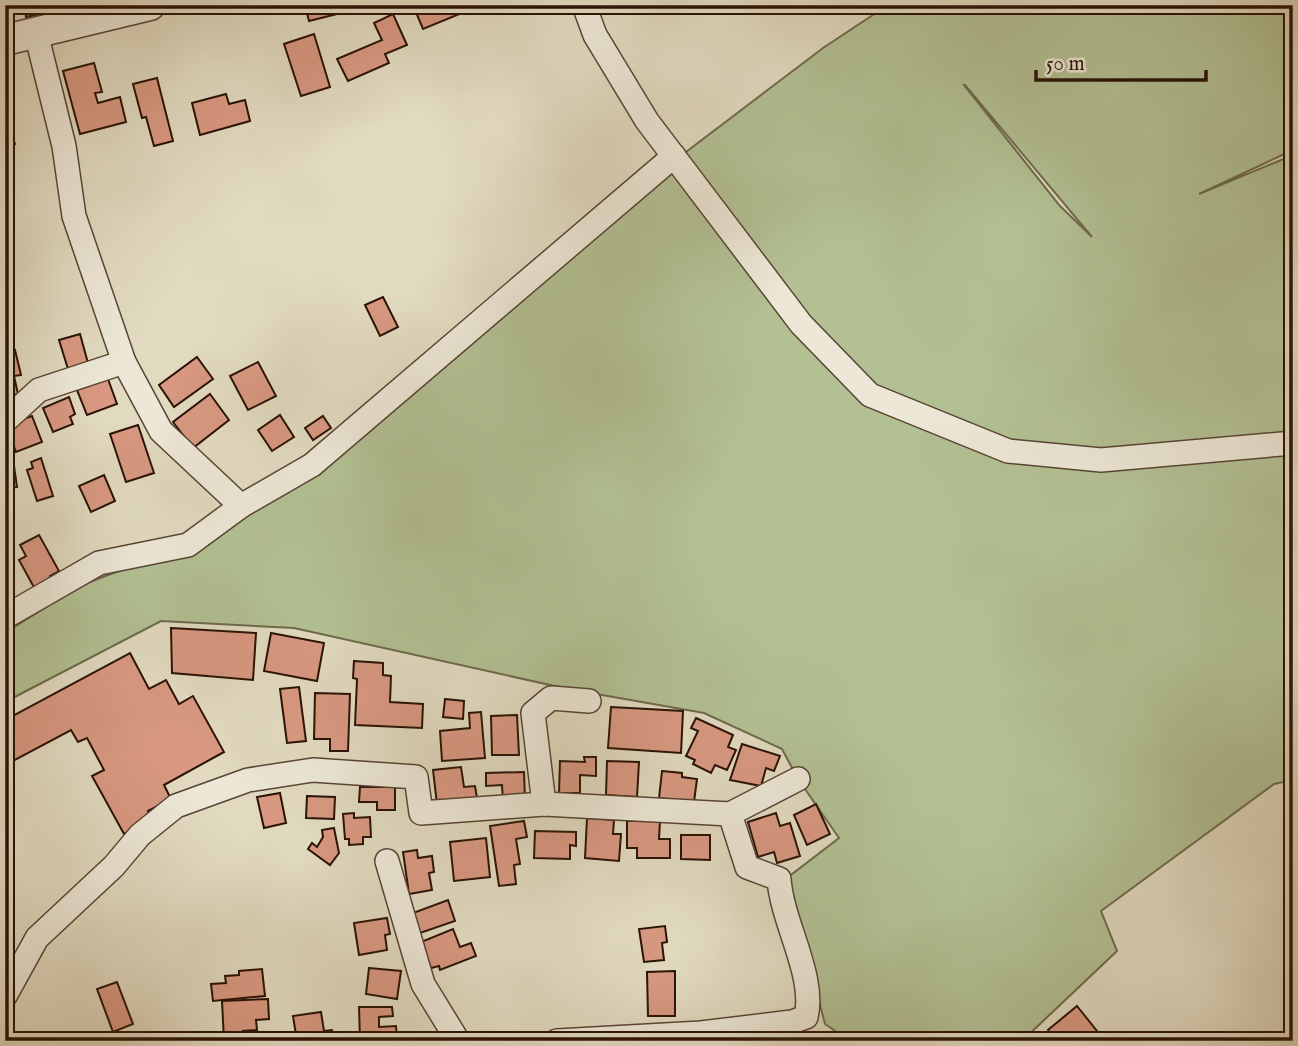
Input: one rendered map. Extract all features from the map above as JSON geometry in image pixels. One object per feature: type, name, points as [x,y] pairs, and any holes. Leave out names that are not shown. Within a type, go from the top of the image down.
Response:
[{"type":"street","points":[[5,40],[150,5]]},
{"type":"street","points":[[583,5],[602,46],[647,121],[801,324],[870,395],[1008,451],[1101,460],[1293,443]]},
{"type":"street","points":[[36,33],[64,146],[74,216],[124,362],[161,431],[241,506]]},
{"type":"street","points":[[5,617],[99,563],[188,545],[241,506],[312,465],[674,156]]},
{"type":"street","points":[[5,421],[39,390],[124,362]]},
{"type":"street","points":[[544,804],[533,713],[551,698],[589,701]]},
{"type":"street","points":[[5,996],[37,938],[114,866],[140,835],[176,806],[236,785],[313,770],[416,777],[421,813],[544,804],[730,814],[798,779]]},
{"type":"street","points":[[565,1040],[701,1033],[792,1022],[806,1017],[811,999],[780,901],[779,878],[747,867],[730,814]]},
{"type":"street","points":[[387,861],[423,985],[458,1041]]},
{"type":"green space","points":[[888,5],[899,5],[905,12],[916,5],[1293,5],[1293,150],[1199,194],[1293,155],[1293,780],[1274,784],[1101,911],[1117,951],[1022,1041],[850,1041],[825,1024],[787,878],[839,838],[798,779],[782,749],[704,713],[568,689],[294,628],[161,621],[5,702],[5,633],[79,586],[225,531],[628,196],[823,48]],"holes":[[[965,85],[1092,237],[1060,206]]]},
{"type":"building","points":[[24,5],[46,5],[48,12],[26,17]]},
{"type":"building","points":[[305,5],[373,5],[309,21]]},
{"type":"building","points":[[427,5],[459,5],[462,13],[423,29],[415,10]]},
{"type":"building","points":[[393,14],[407,45],[385,54],[389,63],[348,81],[337,59],[382,40],[374,23]]},
{"type":"building","points":[[314,34],[330,87],[301,96],[284,44]]},
{"type":"building","points":[[94,63],[102,92],[95,93],[98,103],[120,97],[126,122],[80,134],[63,71]]},
{"type":"building","points":[[157,78],[173,141],[154,146],[146,117],[142,118],[133,84]]},
{"type":"building","points":[[5,80],[14,112],[6,117],[15,144],[5,147]]},
{"type":"building","points":[[226,94],[229,104],[245,100],[250,121],[200,135],[192,103]]},
{"type":"building","points":[[383,297],[398,327],[380,336],[365,305]]},
{"type":"building","points":[[80,334],[88,363],[68,369],[59,340]]},
{"type":"building","points":[[15,350],[21,375],[14,376],[18,394],[5,397],[5,352]]},
{"type":"building","points":[[197,357],[213,379],[174,407],[159,385]]},
{"type":"building","points":[[258,362],[276,396],[248,410],[230,376]]},
{"type":"building","points":[[108,379],[117,404],[87,415],[77,390]]},
{"type":"building","points":[[210,394],[229,420],[193,448],[173,422]]},
{"type":"building","points":[[69,397],[75,414],[70,417],[73,424],[53,432],[43,408]]},
{"type":"building","points":[[280,415],[294,437],[272,451],[258,430]]},
{"type":"building","points":[[32,416],[42,442],[16,452],[6,425]]},
{"type":"building","points":[[323,416],[331,428],[313,440],[305,428]]},
{"type":"building","points":[[138,425],[154,473],[126,482],[110,434]]},
{"type":"building","points":[[41,458],[53,496],[37,501],[27,470],[33,468],[31,462]]},
{"type":"building","points":[[13,459],[17,487],[5,489],[5,460]]},
{"type":"building","points":[[104,475],[115,501],[91,512],[79,486]]},
{"type":"building","points":[[39,535],[59,571],[50,576],[53,581],[36,591],[19,560],[26,556],[20,545]]},
{"type":"building","points":[[171,628],[256,633],[253,680],[172,673]]},
{"type":"building","points":[[271,633],[324,643],[317,681],[264,671]]},
{"type":"building","points":[[130,653],[149,689],[166,680],[179,704],[193,696],[224,752],[164,785],[171,799],[148,811],[152,819],[124,834],[92,776],[104,770],[87,738],[78,742],[71,730],[13,761],[5,747],[5,720]]},
{"type":"building","points":[[354,661],[383,663],[383,675],[391,676],[390,702],[423,704],[422,728],[355,725],[357,679],[353,678]]},
{"type":"building","points":[[299,687],[306,741],[287,743],[280,689]]},
{"type":"building","points":[[315,693],[350,694],[348,751],[330,751],[330,739],[314,739]]},
{"type":"building","points":[[445,699],[464,701],[463,719],[443,717]]},
{"type":"building","points":[[611,707],[683,711],[681,753],[608,748]]},
{"type":"building","points":[[481,712],[485,758],[442,761],[440,731],[470,728],[469,713]]},
{"type":"building","points":[[517,715],[519,755],[492,755],[491,716]]},
{"type":"building","points":[[696,718],[733,735],[728,747],[736,750],[727,770],[715,765],[711,773],[693,764],[695,760],[686,756],[698,731],[691,728]]},
{"type":"building","points":[[742,744],[780,756],[774,771],[766,768],[761,786],[730,780]]},
{"type":"building","points":[[584,757],[596,757],[596,776],[580,775],[580,793],[559,793],[560,761],[585,762]]},
{"type":"building","points":[[607,761],[639,762],[637,797],[606,795]]},
{"type":"building","points":[[461,767],[464,787],[475,786],[477,798],[437,804],[433,770]]},
{"type":"building","points":[[662,771],[682,773],[682,777],[697,779],[694,802],[659,798]]},
{"type":"building","points":[[524,772],[525,800],[503,801],[502,785],[486,786],[486,773]]},
{"type":"building","points":[[360,787],[395,787],[395,810],[377,810],[377,802],[359,802]]},
{"type":"building","points":[[280,793],[286,823],[264,828],[257,797]]},
{"type":"building","points":[[307,796],[335,797],[334,819],[306,818]]},
{"type":"building","points":[[816,804],[830,834],[807,845],[794,815]]},
{"type":"building","points":[[354,813],[354,818],[370,817],[371,837],[363,837],[363,844],[349,845],[349,839],[345,839],[343,814]]},
{"type":"building","points":[[776,813],[780,826],[790,823],[800,856],[777,863],[774,852],[758,857],[748,822]]},
{"type":"building","points":[[587,818],[614,820],[613,834],[621,834],[619,861],[585,858]]},
{"type":"building","points":[[524,821],[527,837],[516,839],[520,864],[514,865],[516,884],[499,886],[490,826]]},
{"type":"building","points":[[627,821],[660,821],[659,839],[670,839],[670,858],[637,858],[637,848],[627,848]]},
{"type":"building","points":[[334,828],[339,853],[330,865],[308,849],[312,843],[317,847],[323,837],[322,830]]},
{"type":"building","points":[[535,831],[576,832],[576,846],[570,845],[570,859],[534,858]]},
{"type":"building","points":[[681,835],[710,835],[710,860],[681,859]]},
{"type":"building","points":[[486,838],[490,877],[454,881],[450,842]]},
{"type":"building","points":[[417,850],[418,858],[432,856],[434,872],[429,873],[432,890],[409,894],[403,852]]},
{"type":"building","points":[[448,900],[455,921],[420,933],[413,913]]},
{"type":"building","points":[[387,918],[390,934],[385,935],[387,950],[359,955],[354,923]]},
{"type":"building","points":[[665,926],[667,942],[662,943],[664,960],[644,962],[639,929]]},
{"type":"building","points":[[453,929],[460,947],[471,943],[476,956],[440,970],[439,966],[431,968],[421,942]]},
{"type":"building","points":[[369,968],[401,971],[397,999],[366,994]]},
{"type":"building","points":[[262,969],[265,996],[213,1001],[211,984],[226,983],[225,976],[239,975],[239,971]]},
{"type":"building","points":[[675,971],[675,1016],[648,1016],[647,972]]},
{"type":"building","points":[[117,982],[133,1024],[113,1032],[97,989]]},
{"type":"building","points":[[268,999],[269,1019],[256,1020],[257,1030],[243,1031],[244,1040],[224,1041],[222,1001]]},
{"type":"building","points":[[1077,1006],[1105,1041],[1057,1041],[1048,1030]]},
{"type":"building","points":[[359,1007],[392,1007],[393,1016],[379,1017],[379,1027],[396,1026],[397,1038],[360,1041]]},
{"type":"building","points":[[321,1012],[324,1031],[332,1030],[334,1041],[297,1041],[293,1016]]}]
